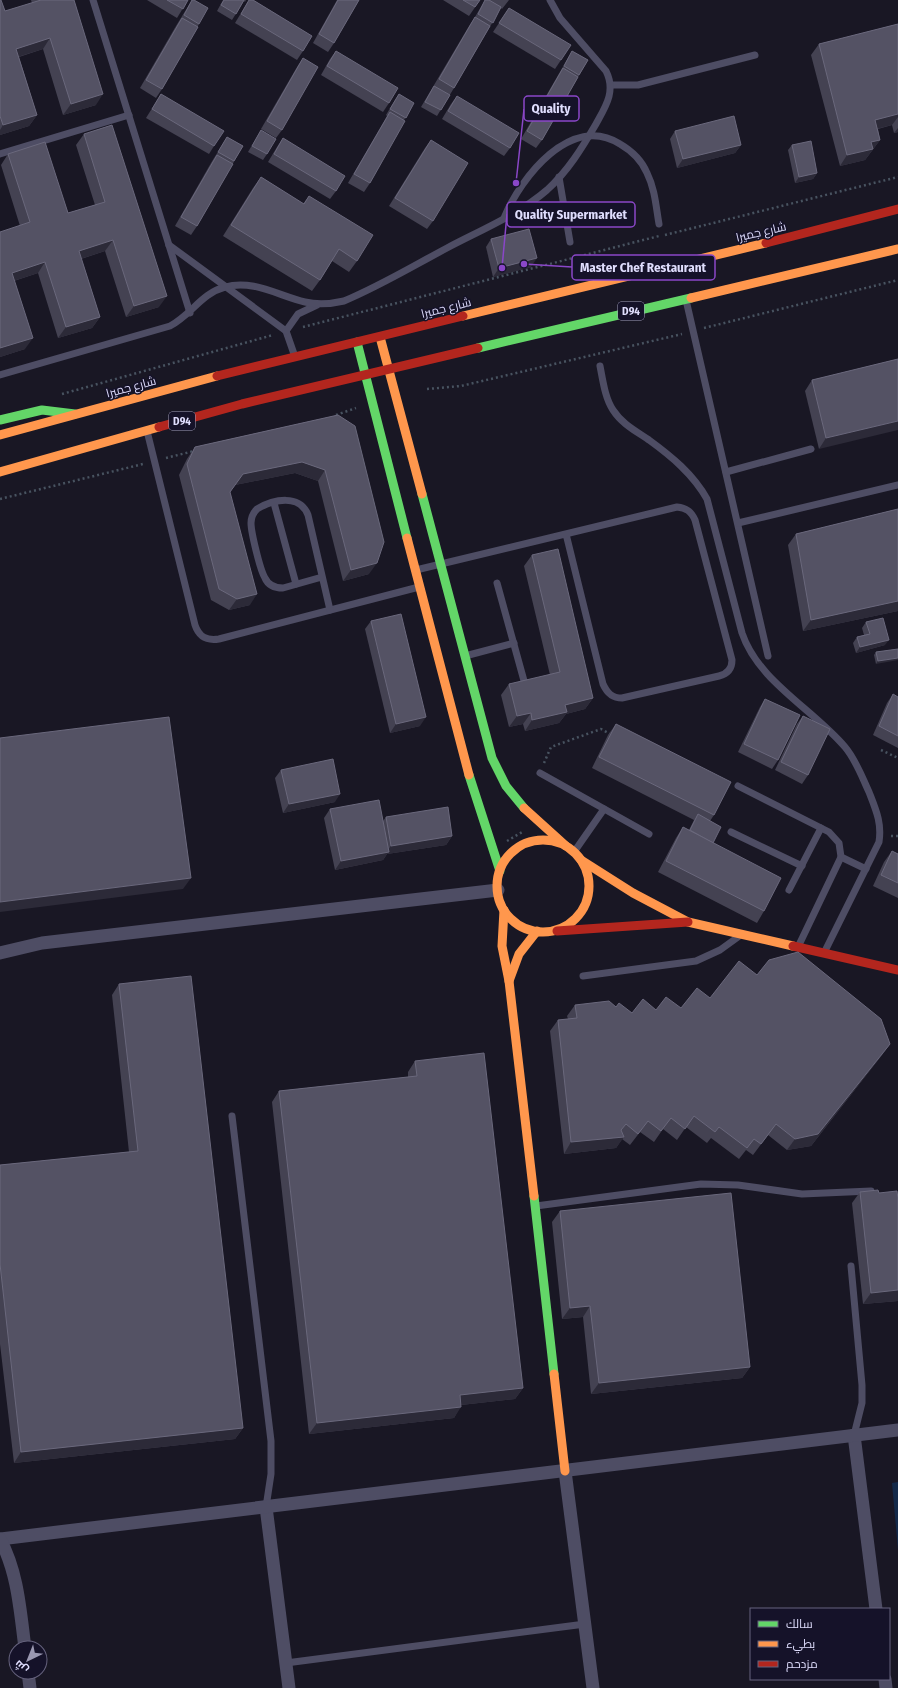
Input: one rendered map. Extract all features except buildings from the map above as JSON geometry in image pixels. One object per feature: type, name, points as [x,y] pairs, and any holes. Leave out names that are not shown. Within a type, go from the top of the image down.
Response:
[{"type":"street","name":"شارع جميرا","points":[[0,435],[295,357],[806,233],[898,209]]},
{"type":"street","name":"D94","points":[[0,472],[242,404],[898,249]]},
{"type":"street","points":[[380,337],[492,758],[510,795],[535,821],[574,852],[581,860],[633,893],[688,922],[898,970]]},
{"type":"street","points":[[357,342],[466,766],[500,871]]},
{"type":"street","points":[[0,420],[42,410],[77,414]]},
{"type":"street","points":[[566,846],[547,841],[527,843],[510,854],[500,871],[498,890],[504,910],[502,938],[503,953],[509,981],[566,1471],[594,1688]]},
{"type":"street","points":[[552,931],[566,926],[578,916],[586,904],[589,889],[587,874],[581,860]]},
{"type":"street","points":[[0,953],[42,943],[498,890]]},
{"type":"street","points":[[504,910],[513,920],[524,928],[537,931],[688,922]]},
{"type":"street","points":[[509,981],[519,954],[537,931]]},
{"type":"street","points":[[24,1640],[17,1583],[13,1568],[0,1539],[898,1430]]},
{"type":"street","points":[[854,1436],[876,1608]]},
{"type":"street","points":[[266,1507],[289,1688]]},
{"type":"lane","points":[[93,0],[190,313]]},
{"type":"lane","points":[[0,375],[159,330],[181,320],[190,313],[205,296],[225,286],[250,285],[304,302],[318,304],[338,302],[357,296],[504,218],[534,200],[559,177],[589,135],[609,100],[611,85],[606,71],[560,18],[550,0]]},
{"type":"lane","points":[[611,85],[638,85],[755,55]]},
{"type":"lane","points":[[0,154],[129,115]]},
{"type":"lane","points":[[504,218],[518,190],[537,166],[561,147],[589,135],[603,137],[617,142],[629,150],[639,160],[647,172],[652,185],[660,224]]},
{"type":"lane","points":[[559,177],[570,242]]},
{"type":"lane","points":[[169,245],[286,331],[295,357]]},
{"type":"lane","points":[[686,298],[768,656]]},
{"type":"lane","points":[[286,331],[298,314],[318,304]]},
{"type":"lane","points":[[600,366],[608,401],[618,417],[661,449],[687,472],[702,489],[707,499],[742,633],[750,653],[763,669],[836,737],[854,759],[880,824],[879,842],[824,953]]},
{"type":"lane","points":[[147,430],[196,626],[201,636],[206,639],[219,639],[419,587]]},
{"type":"lane","points":[[726,472],[811,450]]},
{"type":"lane","points":[[738,524],[898,485]]},
{"type":"lane","points":[[322,577],[277,588],[268,582],[263,572],[252,527],[251,517],[257,509],[274,503],[294,500],[306,510],[330,610]]},
{"type":"lane","points":[[274,503],[296,584]]},
{"type":"lane","points":[[415,570],[677,507],[689,510],[695,520],[732,660],[730,669],[719,676],[622,698],[617,698],[608,693],[603,684],[566,534]]},
{"type":"lane","points":[[497,583],[526,688]]},
{"type":"lane","points":[[464,656],[514,643]]},
{"type":"lane","points":[[540,773],[649,834]]},
{"type":"lane","points":[[738,786],[821,828],[835,837],[841,850],[842,857],[798,947]]},
{"type":"lane","points":[[574,852],[604,809]]},
{"type":"lane","points":[[789,890],[821,828]]},
{"type":"lane","points":[[731,832],[802,866]]},
{"type":"lane","points":[[842,857],[866,869]]},
{"type":"lane","points":[[583,976],[696,961],[720,950],[741,934]]},
{"type":"lane","points":[[232,1116],[271,1441],[271,1474],[266,1507]]},
{"type":"lane","points":[[535,1206],[701,1184],[738,1185],[802,1194],[871,1191]]},
{"type":"lane","points":[[851,1266],[862,1386],[862,1402],[854,1436]]},
{"type":"lane","points":[[286,1662],[585,1624]]},
{"type":"path","points":[[60,395],[286,331],[580,255],[898,177]]},
{"type":"path","points":[[427,389],[461,386],[693,331],[898,280]]},
{"type":"path","points":[[330,416],[352,410],[371,401]]},
{"type":"path","points":[[0,499],[200,450]]},
{"type":"path","points":[[540,773],[551,747],[601,730],[615,736]]},
{"type":"path","points":[[882,750],[898,758]]},
{"type":"path","points":[[492,850],[526,829],[535,821]]},
{"type":"water","points":[[898,1482],[898,1550],[892,1483]]},
{"type":"traffic: fast","points":[[478,348],[691,298]]},
{"type":"traffic: fast","points":[[357,342],[407,538]]},
{"type":"traffic: fast","points":[[0,420],[42,410],[75,414]]},
{"type":"traffic: fast","points":[[422,494],[492,758],[506,786],[524,808]]},
{"type":"traffic: fast","points":[[469,775],[500,871]]},
{"type":"traffic: fast","points":[[534,1196],[554,1374]]},
{"type":"traffic: slow","points":[[463,316],[766,243]]},
{"type":"traffic: slow","points":[[691,298],[898,249]]},
{"type":"traffic: slow","points":[[380,337],[422,494]]},
{"type":"traffic: slow","points":[[0,435],[217,376]]},
{"type":"traffic: slow","points":[[0,472],[159,427]]},
{"type":"traffic: slow","points":[[407,538],[469,775]]},
{"type":"traffic: slow","points":[[524,808],[566,846]]},
{"type":"traffic: slow","points":[[543,840],[560,844],[575,854],[585,869],[589,886],[585,903],[575,918],[560,928],[543,932],[526,928],[511,918],[501,903],[497,886],[501,869],[511,854],[526,844],[543,840]]},
{"type":"traffic: slow","points":[[581,860],[633,893],[688,922],[793,946]]},
{"type":"traffic: slow","points":[[504,910],[502,946],[509,981],[534,1196]]},
{"type":"traffic: slow","points":[[509,981],[519,954],[537,931]]},
{"type":"traffic: slow","points":[[554,1374],[565,1471]]},
{"type":"traffic: jam","points":[[766,243],[898,209]]},
{"type":"traffic: jam","points":[[217,376],[463,316]]},
{"type":"traffic: jam","points":[[159,427],[242,404],[478,348]]},
{"type":"traffic: jam","points":[[557,931],[688,922]]},
{"type":"traffic: jam","points":[[793,946],[898,970]]},
{"type":"place","name":"Quality","points":[[516,183]]},
{"type":"place","name":"Master Chef Restaurant","points":[[524,264]]},
{"type":"place","name":"Quality Supermarket","points":[[502,268]]}]
